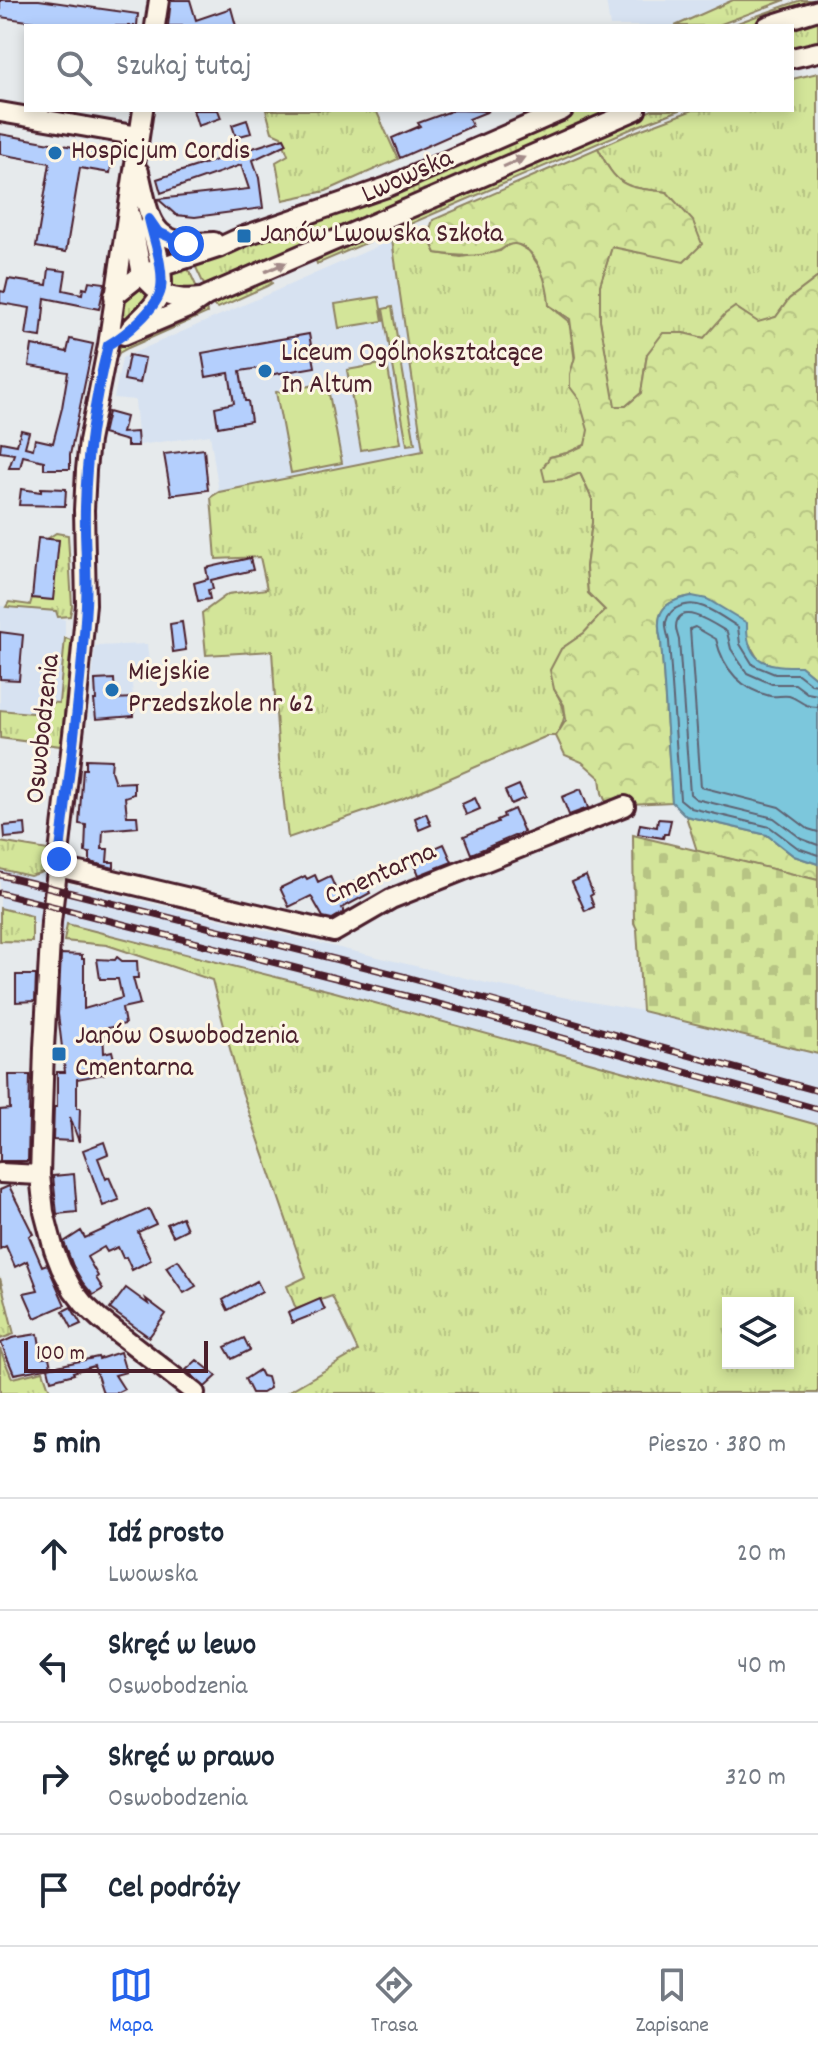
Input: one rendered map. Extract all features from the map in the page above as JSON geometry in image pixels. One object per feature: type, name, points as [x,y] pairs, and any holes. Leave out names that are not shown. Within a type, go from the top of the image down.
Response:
[{"type":"street","points":[[155,24],[159,0]]},
{"type":"street","points":[[773,24],[818,10]]},
{"type":"street","points":[[794,58],[818,52]]},
{"type":"street","points":[[0,112],[139,136]]},
{"type":"street","name":"Oswobodzenia","points":[[143,112],[114,296],[116,340],[89,441],[86,470],[86,604],[51,922],[40,1175],[44,1212],[54,1250],[73,1290],[100,1319],[195,1393]]},
{"type":"street","name":"Lwowska","points":[[114,296],[151,271],[387,187],[558,112]]},
{"type":"street","name":"Lwowska","points":[[116,340],[190,307],[204,297],[631,112]]},
{"type":"street","points":[[136,158],[149,219]]},
{"type":"street","name":"Oswobodzenia","points":[[129,206],[160,293]]},
{"type":"street","name":"Oswobodzenia","points":[[149,219],[151,271]]},
{"type":"street","name":"Lwowska","points":[[149,219],[158,232],[186,244],[244,236]]},
{"type":"street","points":[[116,340],[146,313],[160,293]]},
{"type":"street","name":"Lwowska","points":[[160,293],[184,300],[204,297]]},
{"type":"street","name":"Cmentarna","points":[[58,867],[334,932],[391,899],[625,806]]},
{"type":"street","points":[[0,1173],[40,1175]]},
{"type":"shaded area","points":[[606,0],[734,0],[678,24],[610,24]]},
{"type":"shaded area","name":"Liceum Ogólnokształcące In Altum","points":[[392,240],[423,451],[219,492],[210,435],[139,445],[135,400],[114,398],[122,358]]},
{"type":"shaded area","points":[[0,606],[56,611],[58,617],[65,620],[59,704],[42,714],[0,710]]},
{"type":"shaded area","name":"Miejskie Przedszkole nr 62","points":[[147,644],[151,680],[132,682],[134,716],[89,719],[95,646]]},
{"type":"shaded area","points":[[0,861],[30,868],[62,882],[495,985],[642,1011],[818,1054],[818,1133],[172,957],[0,914]]},
{"type":"green space","points":[[733,0],[785,0],[721,24],[679,24]]},
{"type":"green space","points":[[801,0],[818,0],[818,3],[753,24],[735,24]]},
{"type":"green space","points":[[818,17],[818,44],[794,50],[794,25]]},
{"type":"green space","points":[[818,73],[818,277],[789,299],[776,317],[758,323],[735,307],[704,338],[683,333],[647,354],[641,393],[626,406],[614,406],[600,320],[600,285],[612,246],[667,192],[624,183],[611,171],[598,148],[688,112],[794,112],[794,79]]},
{"type":"green space","points":[[267,112],[377,112],[398,159],[326,191],[283,200],[276,162],[288,155],[281,136],[272,132]]},
{"type":"green space","points":[[574,112],[613,112],[206,289],[193,261],[383,196]]},
{"type":"green space","points":[[647,112],[675,112],[317,264],[316,261],[342,244]]},
{"type":"green space","points":[[598,148],[611,171],[624,183],[667,192],[693,221],[702,244],[684,262],[612,247],[600,285],[600,320],[615,406],[626,406],[641,393],[647,354],[663,333],[683,333],[704,338],[735,307],[758,322],[776,317],[789,299],[818,277],[818,680],[801,666],[777,667],[758,659],[747,640],[692,596],[668,605],[660,615],[659,631],[672,802],[607,805],[600,778],[582,762],[565,755],[556,736],[566,720],[564,705],[554,689],[550,670],[561,649],[584,633],[605,610],[588,593],[586,567],[592,499],[580,473],[566,479],[545,481],[542,469],[550,457],[585,445],[588,430],[579,399],[570,387],[575,357],[570,319],[549,305],[540,268],[523,247],[512,244],[483,255],[451,255],[436,253],[430,236],[433,220]]},
{"type":"green space","points":[[430,227],[431,243],[436,253],[461,257],[500,251],[509,244],[517,244],[529,251],[550,289],[549,305],[569,321],[581,401],[589,430],[585,445],[550,457],[566,479],[580,473],[592,499],[586,567],[588,593],[605,610],[584,633],[561,649],[554,689],[563,707],[564,717],[556,736],[547,736],[402,799],[288,838],[272,651],[206,655],[202,613],[228,594],[267,589],[260,557],[216,559],[211,497],[219,492],[423,451],[392,240]]},
{"type":"green space","points":[[186,264],[199,292],[191,294],[168,287],[169,271]]},
{"type":"green space","points":[[138,281],[152,292],[133,314],[117,318],[116,308]]},
{"type":"green space","points":[[271,281],[267,286],[218,308],[211,302],[241,289]]},
{"type":"green space","points":[[379,297],[383,321],[339,328],[335,304]]},
{"type":"green space","points":[[205,304],[207,313],[128,348],[116,359],[113,357],[126,339]]},
{"type":"green space","points":[[392,307],[415,444],[407,445],[383,309]]},
{"type":"green space","points":[[387,363],[401,443],[361,450],[347,370]]},
{"type":"green space","points":[[327,383],[342,463],[291,473],[276,392]]},
{"type":"green space","points":[[56,533],[68,535],[70,616],[58,617],[56,611],[6,607],[9,602],[30,605],[32,598],[53,600],[47,539]]},
{"type":"green space","points":[[65,638],[71,640],[71,644],[61,746],[0,738],[0,710],[42,714],[43,702],[59,703]]},
{"type":"green space","points":[[686,816],[767,835],[794,856],[818,864],[818,880],[697,851]]},
{"type":"green space","points":[[633,835],[818,880],[818,1054],[642,1011],[637,929],[634,923]]},
{"type":"green space","points":[[0,842],[48,850],[43,872],[30,876],[0,869]]},
{"type":"green space","points":[[0,908],[32,916],[32,942],[0,941]]},
{"type":"green space","points":[[67,924],[335,992],[818,1125],[818,1393],[286,1393],[358,1351],[332,1296],[296,1309],[287,1286],[306,1277],[239,1083],[212,980],[107,945],[64,941]]},
{"type":"green space","points":[[0,1278],[14,1334],[0,1339]]},
{"type":"green space","points":[[0,1349],[12,1378],[43,1371],[50,1391],[0,1393]]},
{"type":"water","points":[[692,596],[707,599],[747,623],[750,647],[760,660],[801,666],[818,680],[818,864],[794,856],[767,835],[686,816],[672,802],[659,622],[668,605]]},
{"type":"building","points":[[0,0],[39,0],[138,14],[137,24],[48,24],[0,17]]},
{"type":"building","points":[[171,0],[190,0],[196,20],[231,8],[235,24],[168,24]]},
{"type":"building","points":[[194,112],[219,112],[221,118],[198,126]]},
{"type":"building","points":[[448,112],[486,112],[469,119],[472,126],[400,158],[392,138],[420,126],[418,123]]},
{"type":"building","points":[[247,120],[251,133],[236,137],[232,125]]},
{"type":"building","points":[[0,134],[113,154],[110,173],[80,168],[66,252],[36,247],[50,163],[0,154]]},
{"type":"building","points":[[284,138],[287,144],[253,160],[263,208],[195,217],[176,215],[158,199],[249,189],[241,165],[161,193],[157,179]]},
{"type":"building","points":[[49,269],[66,271],[63,290],[82,294],[89,281],[105,283],[99,309],[45,298],[41,337],[26,335],[30,308],[0,303],[0,291],[5,292],[8,279],[47,285]]},
{"type":"building","points":[[309,334],[315,367],[269,375],[267,367],[240,371],[251,421],[218,427],[215,407],[234,403],[229,373],[206,377],[202,353]]},
{"type":"building","points":[[70,339],[93,344],[70,455],[70,469],[44,469],[44,461],[23,456],[20,468],[9,468],[14,454],[0,452],[1,442],[17,445],[21,430],[29,432],[25,447],[33,449],[35,439],[53,443],[62,408],[68,372],[29,366],[32,345],[67,352]]},
{"type":"building","points":[[129,355],[145,358],[140,383],[124,380]]},
{"type":"building","points":[[108,412],[126,417],[122,433],[137,432],[138,446],[127,446],[127,441],[103,434]]},
{"type":"building","points":[[204,449],[208,490],[171,495],[164,454]]},
{"type":"building","points":[[41,488],[66,489],[65,506],[19,505],[21,489],[41,492]]},
{"type":"building","points":[[38,538],[59,540],[53,600],[32,598]]},
{"type":"building","points":[[250,558],[253,570],[211,580],[213,589],[208,590],[210,599],[198,601],[194,583],[208,579],[206,568]]},
{"type":"building","points":[[182,622],[186,650],[173,652],[170,624]]},
{"type":"building","points":[[0,632],[23,635],[19,680],[0,679]]},
{"type":"building","points":[[114,679],[115,699],[133,698],[134,716],[96,719],[95,680]]},
{"type":"building","points":[[86,759],[112,760],[111,771],[115,783],[134,782],[134,794],[125,797],[127,816],[137,816],[138,827],[103,830],[102,849],[108,849],[107,862],[114,862],[114,868],[90,862],[90,853],[85,852],[86,825],[79,824]]},
{"type":"building","points":[[519,785],[525,798],[511,804],[505,791]]},
{"type":"building","points":[[581,789],[588,808],[569,815],[562,797]]},
{"type":"building","points":[[475,798],[480,809],[466,815],[462,804]]},
{"type":"building","points":[[514,809],[524,832],[471,854],[464,836],[498,822],[504,817],[503,814]]},
{"type":"building","points":[[426,813],[431,825],[419,830],[415,818]]},
{"type":"building","points":[[658,819],[671,820],[668,834],[664,834],[663,838],[638,834],[640,824],[657,827]]},
{"type":"building","points":[[25,824],[26,836],[5,838],[4,826]]},
{"type":"building","points":[[444,844],[452,862],[419,875],[412,858]]},
{"type":"building","points":[[315,875],[318,882],[330,876],[336,890],[363,878],[370,893],[342,908],[344,912],[332,919],[323,917],[311,896],[289,907],[280,888],[305,876],[307,879]]},
{"type":"building","points":[[586,876],[594,907],[585,911],[572,882]]},
{"type":"building","points":[[61,954],[82,955],[84,959],[84,1009],[122,998],[118,979],[100,979],[97,959],[115,960],[117,957],[122,961],[137,961],[138,978],[133,978],[140,1004],[122,1008],[125,1024],[103,1029],[104,1053],[112,1051],[115,1063],[103,1066],[104,1074],[77,1079],[79,1142],[70,1117],[72,1141],[53,1140],[57,1072],[65,1072],[58,1014]]},
{"type":"building","points":[[16,975],[36,975],[35,1001],[16,1002]]},
{"type":"building","points":[[9,1075],[30,1075],[28,1161],[0,1161],[0,1110],[10,1109]]},
{"type":"building","points":[[104,1142],[108,1154],[98,1158],[119,1200],[103,1206],[83,1150]]},
{"type":"building","points":[[74,1174],[77,1212],[57,1214],[53,1176]]},
{"type":"building","points":[[9,1186],[33,1234],[29,1236],[42,1266],[47,1264],[65,1305],[35,1318],[24,1293],[38,1290],[27,1261],[15,1267],[6,1246],[0,1249],[0,1190]]},
{"type":"building","points":[[149,1209],[156,1224],[138,1232],[151,1260],[132,1270],[118,1247],[107,1252],[104,1247],[87,1257],[103,1289],[93,1295],[73,1266],[64,1242],[81,1231],[85,1238]]},
{"type":"building","points":[[182,1217],[187,1229],[173,1236],[167,1224]]},
{"type":"building","points":[[178,1260],[196,1286],[184,1293],[166,1267]]},
{"type":"building","points":[[257,1281],[262,1291],[228,1310],[223,1300]]},
{"type":"building","points":[[126,1288],[166,1314],[149,1337],[110,1309]]},
{"type":"building","points":[[320,1299],[325,1310],[292,1323],[288,1313]]},
{"type":"building","points":[[71,1307],[81,1324],[72,1328],[63,1311]]},
{"type":"building","points":[[38,1334],[42,1358],[49,1357],[51,1367],[14,1374],[1,1343]]},
{"type":"building","points":[[244,1338],[250,1350],[232,1359],[225,1347]]},
{"type":"building","points":[[120,1352],[126,1372],[115,1375],[124,1389],[116,1393],[103,1393],[94,1366],[51,1380],[48,1368]]},
{"type":"building","points":[[197,1360],[217,1376],[205,1387],[186,1370]]},
{"type":"building","points":[[259,1370],[262,1376],[267,1377],[270,1388],[262,1393],[252,1393],[245,1379]]},
{"type":"railway","points":[[0,875],[406,977],[818,1091]]},
{"type":"railway","points":[[0,893],[462,1010],[818,1109]]},
{"type":"place","name":"Hospicjum Cordis","points":[[55,153]]},
{"type":"place","name":"Janów Lwowska Szkoła","points":[[244,236]]},
{"type":"place","name":"Liceum Ogólnokształcące In Altum","points":[[265,371]]},
{"type":"place","name":"Miejskie Przedszkole nr 62","points":[[112,690]]},
{"type":"place","name":"Janów Oswobodzenia Cmentarna","points":[[59,1054]]},
{"type":"route","points":[[59,859],[86,604],[86,470],[104,361],[108,345],[124,335],[146,313],[160,293],[161,272],[149,219],[158,232],[186,244]]}]
